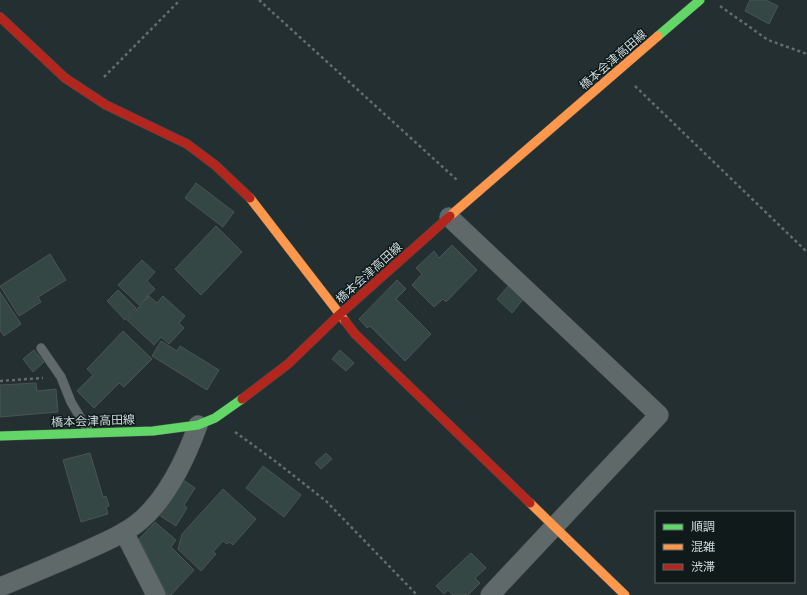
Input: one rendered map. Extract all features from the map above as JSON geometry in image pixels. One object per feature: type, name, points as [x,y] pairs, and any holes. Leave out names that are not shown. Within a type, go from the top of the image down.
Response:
[{"type":"main road","name":"橋本会津高田線","points":[[0,436],[153,431],[198,426],[216,418],[271,377],[474,194],[700,0]]},
{"type":"main road","points":[[0,17],[66,78],[106,105],[187,144],[215,165],[245,192],[355,334],[625,595]]},
{"type":"street","points":[[449,217],[659,415],[490,595]]},
{"type":"street","points":[[0,587],[124,532],[141,520],[158,501],[186,457],[198,426]]},
{"type":"street","points":[[124,532],[156,595]]},
{"type":"lane","points":[[41,348],[61,377],[71,402],[90,434]]},
{"type":"path","points":[[89,94],[180,0]]},
{"type":"path","points":[[259,0],[474,194]]},
{"type":"path","points":[[717,4],[768,40],[807,54]]},
{"type":"path","points":[[619,71],[807,252]]},
{"type":"path","points":[[0,381],[61,377]]},
{"type":"path","points":[[216,418],[275,461],[326,501],[417,595]]},
{"type":"building","points":[[750,0],[766,0],[778,6],[769,24],[745,11]]},
{"type":"building","points":[[196,183],[234,212],[223,227],[185,198]]},
{"type":"building","points":[[216,226],[242,252],[201,295],[175,269]]},
{"type":"building","points":[[452,245],[477,270],[446,302],[443,299],[434,307],[412,285],[422,274],[416,268],[434,251],[439,258]]},
{"type":"building","points":[[50,254],[66,280],[38,297],[41,302],[19,316],[0,286]]},
{"type":"building","points":[[142,260],[155,272],[147,281],[155,289],[139,305],[118,285]]},
{"type":"building","points":[[397,280],[406,289],[396,299],[431,334],[405,361],[370,326],[367,328],[359,319]]},
{"type":"building","points":[[509,285],[524,298],[512,313],[497,299]]},
{"type":"building","points":[[118,290],[136,308],[125,320],[107,301]]},
{"type":"building","points":[[0,292],[21,324],[4,336],[0,330]]},
{"type":"building","points":[[149,296],[157,303],[163,296],[185,316],[179,323],[184,328],[169,344],[161,337],[154,345],[127,320]]},
{"type":"building","points":[[123,331],[152,359],[124,387],[119,383],[94,408],[77,391],[93,375],[87,369]]},
{"type":"building","points":[[161,341],[177,351],[180,346],[219,370],[207,390],[152,356]]},
{"type":"building","points":[[34,350],[44,362],[33,372],[23,359]]},
{"type":"building","points":[[340,350],[354,363],[346,371],[332,359]]},
{"type":"building","points":[[36,383],[37,391],[56,389],[58,412],[0,417],[0,385]]},
{"type":"building","points":[[90,453],[103,497],[106,496],[109,506],[106,507],[108,514],[81,522],[63,460]]},
{"type":"building","points":[[326,453],[332,459],[321,469],[315,463]]},
{"type":"building","points":[[263,466],[301,495],[284,517],[246,488]]},
{"type":"building","points":[[182,479],[195,488],[184,505],[187,508],[176,526],[159,515]]},
{"type":"building","points":[[223,489],[256,519],[233,545],[229,542],[227,544],[223,541],[213,552],[216,554],[201,571],[178,549],[182,534]]},
{"type":"building","points":[[155,522],[176,540],[171,547],[194,570],[171,595],[167,595],[139,539]]},
{"type":"building","points":[[471,553],[486,568],[475,578],[480,583],[468,595],[453,595],[448,590],[444,594],[436,586]]},
{"type":"traffic: fast","points":[[658,36],[700,0]]},
{"type":"traffic: fast","points":[[0,436],[153,431],[198,425],[215,418],[242,399]]},
{"type":"traffic: slow","points":[[450,216],[658,36]]},
{"type":"traffic: slow","points":[[250,198],[345,321]]},
{"type":"traffic: slow","points":[[530,503],[625,595]]},
{"type":"traffic: jam","points":[[0,17],[65,78],[106,105],[187,144],[215,165],[250,198]]},
{"type":"traffic: jam","points":[[242,399],[288,364],[340,314],[450,216]]},
{"type":"traffic: jam","points":[[345,321],[355,334],[530,503]]}]
